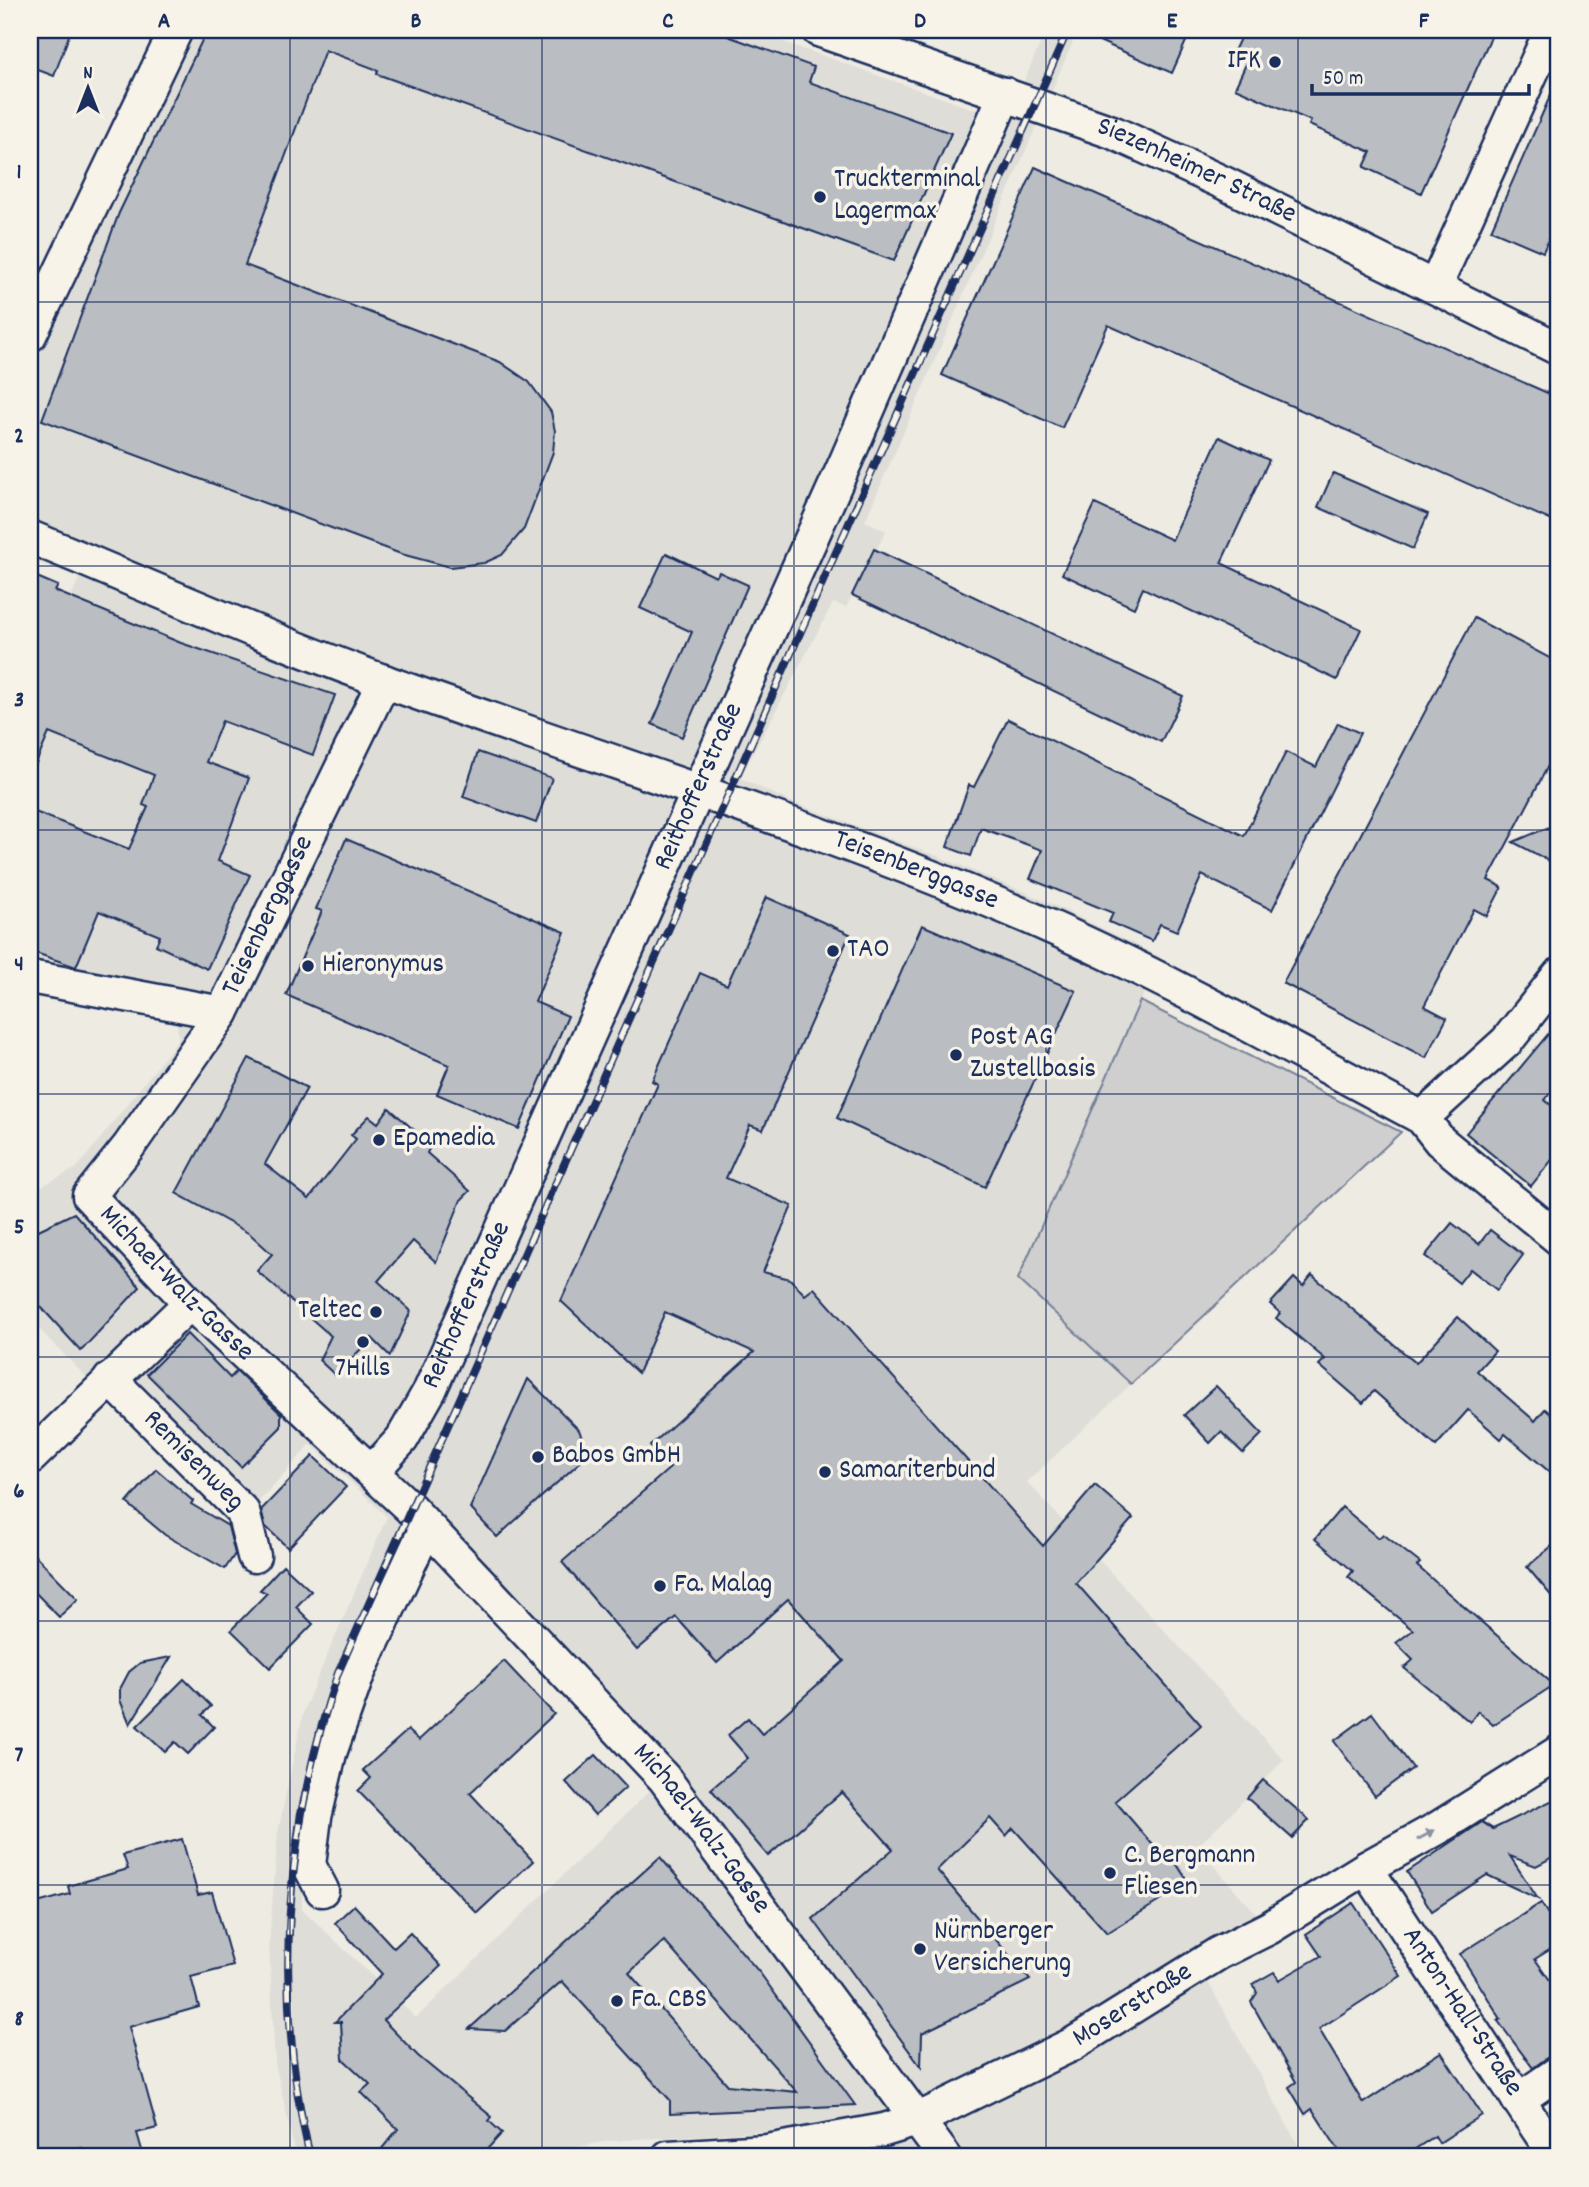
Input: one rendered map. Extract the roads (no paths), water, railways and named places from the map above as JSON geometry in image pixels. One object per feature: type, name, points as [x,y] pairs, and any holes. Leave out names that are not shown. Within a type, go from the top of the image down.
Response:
[{"type":"street","points":[[30,335],[176,30]]},
{"type":"street","name":"Siezenheimer Straße","points":[[818,30],[1112,132],[1559,349]]},
{"type":"street","points":[[1435,287],[1551,30]]},
{"type":"street","name":"Reithofferstraße","points":[[373,1471],[402,1439],[430,1390],[846,461],[1005,94]]},
{"type":"street","name":"Teisenberggasse","points":[[30,537],[384,681],[928,875],[1144,970],[1422,1118],[1440,1141],[1559,1239]]},
{"type":"street","name":"Teisenberggasse","points":[[30,977],[222,1013],[384,681]]},
{"type":"street","points":[[1422,1118],[1507,1041],[1559,975]]},
{"type":"street","name":"Michael-Walz-Gasse","points":[[222,1013],[129,1146],[89,1196],[190,1303],[373,1471],[664,1777],[945,2157]]},
{"type":"street","points":[[30,1458],[190,1303]]},
{"type":"street","name":"Remisenweg","points":[[110,1379],[243,1512],[254,1556]]},
{"type":"street","points":[[322,1890],[309,1865],[315,1816],[330,1753],[359,1673],[426,1528]]},
{"type":"street","name":"Moserstraße","points":[[668,2157],[767,2151],[884,2130],[917,2120],[1073,2044],[1219,1953],[1269,1928],[1559,1752]]},
{"type":"street","name":"Anton-Hall-Straße","points":[[1366,1868],[1556,2157]]},
{"type":"street","points":[[1518,2100],[1559,2072]]},
{"type":"railway","points":[[310,2157],[298,2097],[291,2036],[288,1974],[290,1913],[306,1792],[338,1673],[1068,30]]},
{"type":"place","name":"IFK","points":[[1275,62]]},
{"type":"place","name":"Truckterminal Lagermax","points":[[820,197]]},
{"type":"place","name":"TAO","points":[[833,951]]},
{"type":"place","name":"Hieronymus","points":[[308,966]]},
{"type":"place","name":"Post AG Zustellbasis","points":[[956,1055]]},
{"type":"place","name":"Epamedia","points":[[379,1140]]},
{"type":"place","name":"Teltec","points":[[376,1312]]},
{"type":"place","name":"7Hills","points":[[363,1342]]},
{"type":"place","name":"Babos GmbH","points":[[538,1457]]},
{"type":"place","name":"Samariterbund","points":[[825,1472]]},
{"type":"place","name":"Fa. Malag","points":[[660,1586]]},
{"type":"place","name":"C. Bergmann Fliesen","points":[[1110,1873]]},
{"type":"place","name":"Nürnberger Versicherung","points":[[920,1949]]},
{"type":"place","name":"Fa. CBS","points":[[617,2001]]}]
